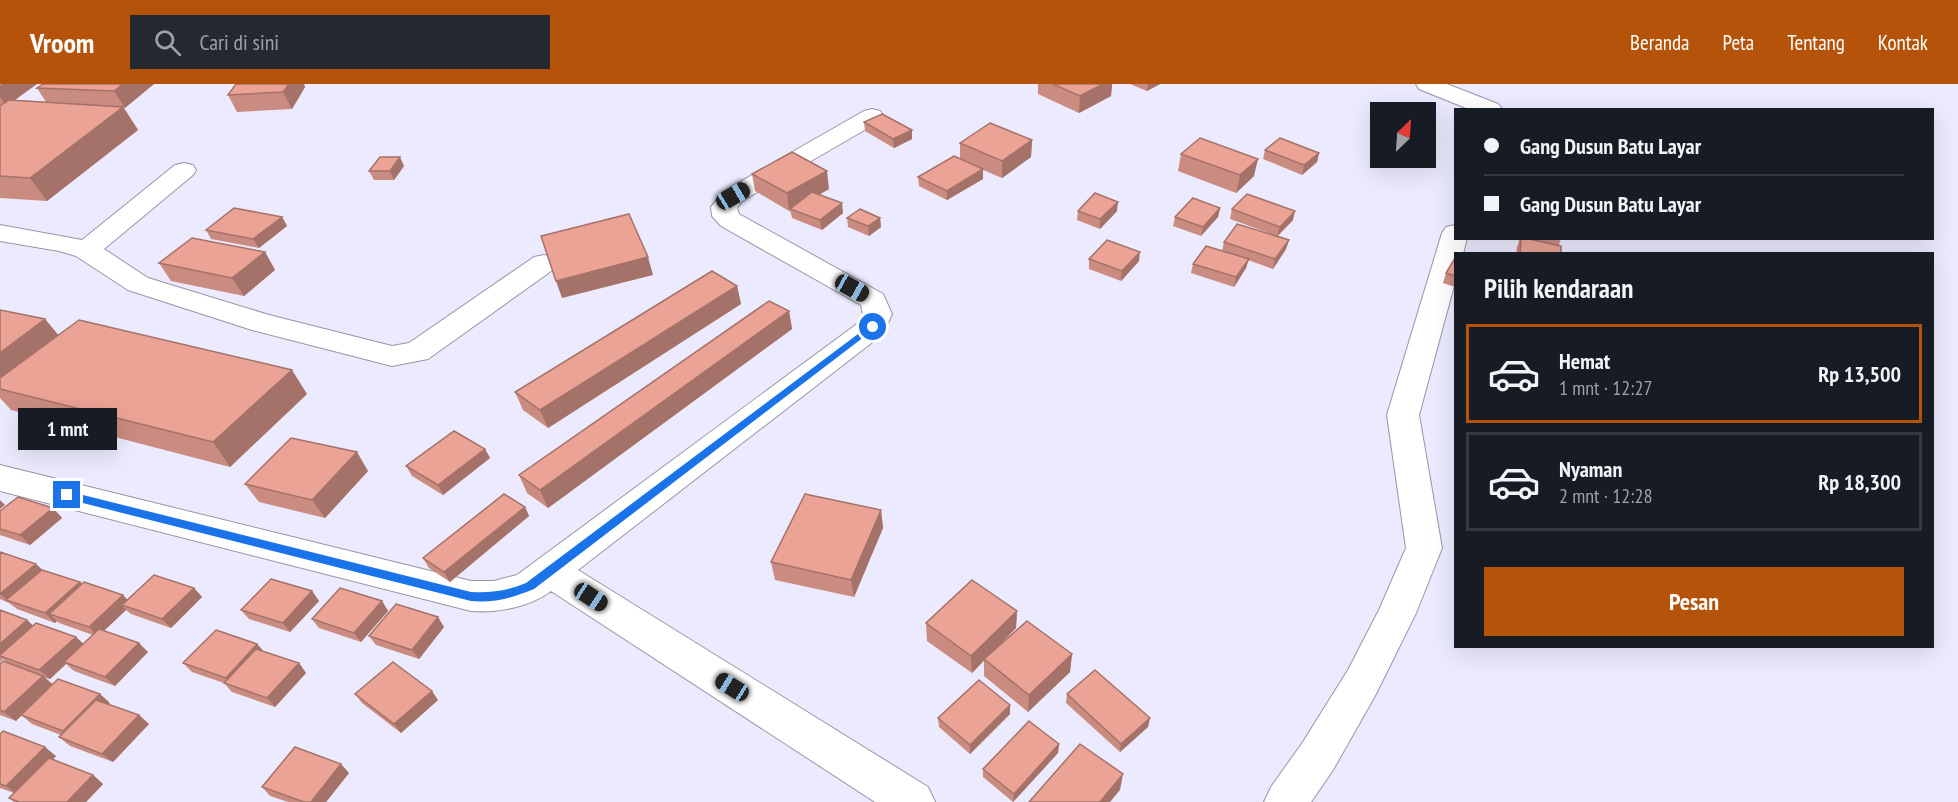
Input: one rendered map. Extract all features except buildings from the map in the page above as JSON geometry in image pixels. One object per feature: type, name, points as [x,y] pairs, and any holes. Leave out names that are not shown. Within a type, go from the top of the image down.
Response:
[{"type":"street","points":[[1427,84],[1492,104]]},
{"type":"street","points":[[0,478],[471,596],[490,598],[510,594],[530,586],[873,327],[878,319],[879,311],[873,300],[730,220],[725,216],[723,207],[733,196],[872,116]]},
{"type":"street","points":[[86,250],[184,170]]},
{"type":"street","points":[[0,233],[63,243],[86,250],[138,284],[262,322],[392,356],[417,352],[544,263]]},
{"type":"street","points":[[1286,802],[1318,756],[1362,682],[1397,613],[1424,548],[1403,415],[1454,237]]},
{"type":"street","points":[[550,571],[913,802]]},
{"type":"route","points":[[67,495],[471,596],[490,598],[510,594],[530,586],[873,327]]}]
